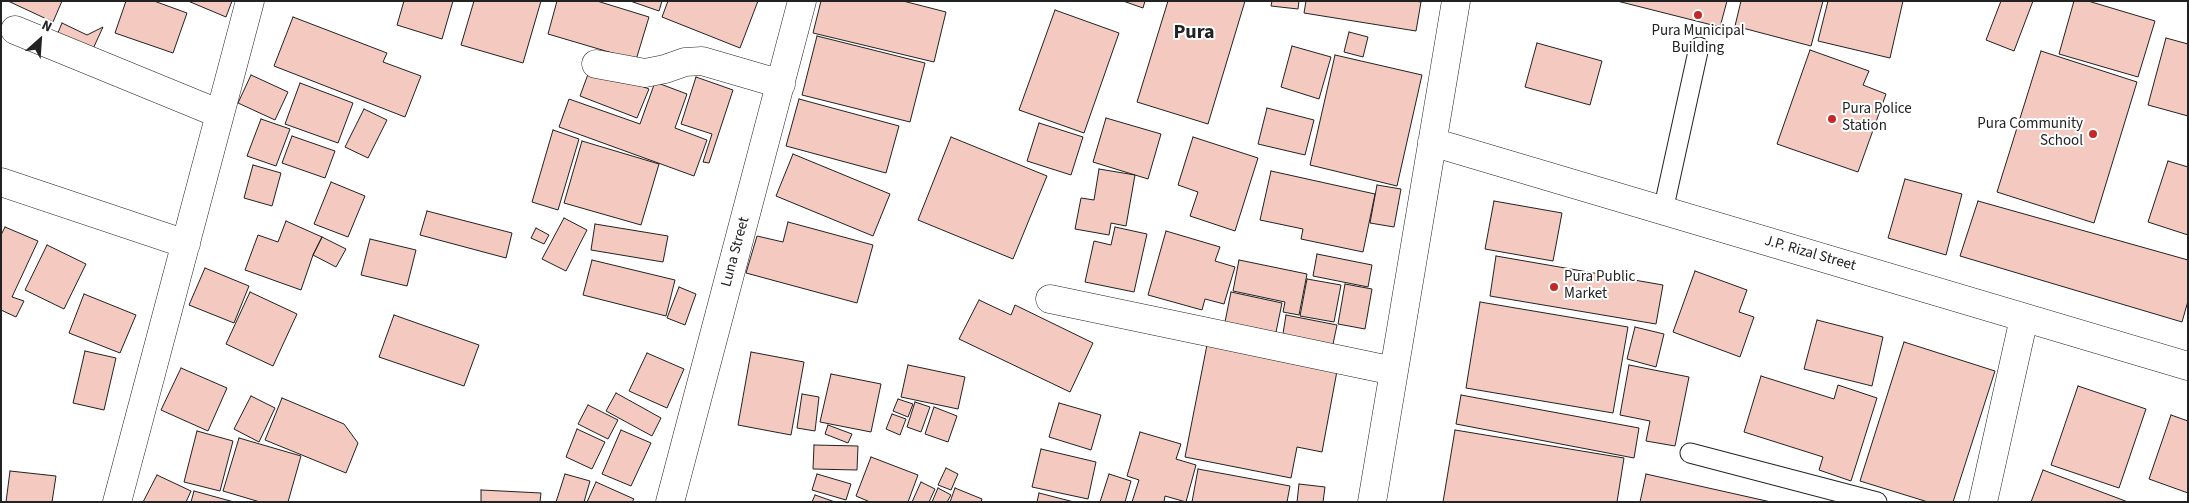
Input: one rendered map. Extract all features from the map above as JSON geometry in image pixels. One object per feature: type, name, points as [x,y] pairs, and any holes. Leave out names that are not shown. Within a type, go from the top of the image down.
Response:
[{"type":"street","points":[[117,502],[250,1]]},
{"type":"street","name":"Luna Street","points":[[670,502],[802,1]]},
{"type":"street","points":[[1372,502],[1456,1]]},
{"type":"street","points":[[15,30],[220,114]]},
{"type":"street","points":[[596,64],[645,73],[664,70],[685,62],[702,61],[781,84]]},
{"type":"street","name":"J.P. Rizal Street","points":[[1432,142],[2024,318],[2187,362]]},
{"type":"street","points":[[1,182],[186,244]]},
{"type":"street","points":[[1050,299],[1394,371]]},
{"type":"street","points":[[1983,502],[2024,318]]},
{"type":"lane","points":[[1663,211],[1699,47]]},
{"type":"lane","points":[[1690,453],[1877,502]]},
{"type":"building","points":[[8,1],[62,1],[53,22]]},
{"type":"building","points":[[126,1],[154,1],[187,13],[173,53],[115,33]]},
{"type":"building","points":[[188,1],[232,1],[226,17]]},
{"type":"building","points":[[404,1],[453,1],[442,39],[397,25]]},
{"type":"building","points":[[474,1],[541,1],[523,63],[461,45]]},
{"type":"building","points":[[557,1],[597,1],[649,17],[636,60],[548,34]]},
{"type":"building","points":[[630,1],[662,1],[659,11]]},
{"type":"building","points":[[668,1],[758,1],[740,48],[662,17]]},
{"type":"building","points":[[821,1],[903,1],[946,12],[934,62],[813,33]]},
{"type":"building","points":[[1123,1],[1145,1],[1143,8]]},
{"type":"building","points":[[1168,1],[1245,1],[1208,124],[1137,102]]},
{"type":"building","points":[[1272,1],[1299,1],[1298,9],[1271,6]]},
{"type":"building","points":[[1306,1],[1421,2],[1416,31],[1304,13]]},
{"type":"building","name":"Pura Municipal Building","points":[[1617,1],[1727,1],[1720,27]]},
{"type":"building","points":[[1741,1],[1823,1],[1811,46],[1735,26]]},
{"type":"building","points":[[1828,1],[1903,1],[1890,58],[1818,41]]},
{"type":"building","points":[[2001,1],[2033,1],[2014,51],[1986,40]]},
{"type":"building","points":[[2074,1],[2088,1],[2155,21],[2138,77],[2059,54]]},
{"type":"building","points":[[1055,10],[1119,33],[1084,133],[1019,110]]},
{"type":"building","points":[[293,17],[387,53],[383,62],[421,76],[405,117],[274,66]]},
{"type":"building","points":[[62,23],[87,35],[103,27],[92,51],[57,35]]},
{"type":"building","points":[[1349,32],[1368,37],[1363,57],[1344,52]]},
{"type":"building","points":[[817,36],[925,63],[910,122],[802,95]]},
{"type":"building","points":[[2166,38],[2188,44],[2188,116],[2148,105]]},
{"type":"building","points":[[1537,43],[1602,61],[1590,105],[1525,87]]},
{"type":"building","points":[[1292,46],[1331,57],[1319,99],[1281,87]]},
{"type":"building","name":"Pura Police Station","points":[[1810,50],[1869,71],[1863,85],[1886,94],[1858,172],[1777,144]]},
{"type":"building","points":[[2041,51],[2137,82],[2094,223],[1997,192]]},
{"type":"building","points":[[1335,55],[1422,75],[1397,186],[1310,165]]},
{"type":"building","points":[[591,66],[649,89],[637,118],[580,96]]},
{"type":"building","points":[[251,75],[288,92],[275,120],[238,103]]},
{"type":"building","points":[[696,77],[733,90],[709,163],[703,162],[712,134],[681,124]]},
{"type":"building","points":[[655,82],[687,94],[675,128],[707,140],[694,176],[559,127],[569,99],[640,124]]},
{"type":"building","points":[[300,83],[353,103],[338,143],[285,124]]},
{"type":"building","points":[[799,99],[899,126],[886,173],[786,146]]},
{"type":"building","points":[[1267,108],[1314,120],[1305,155],[1258,144]]},
{"type":"building","points":[[364,109],[387,120],[368,158],[345,147]]},
{"type":"building","points":[[1106,118],[1161,134],[1148,179],[1093,162]]},
{"type":"building","points":[[261,119],[290,129],[276,166],[247,156]]},
{"type":"building","points":[[1039,123],[1083,137],[1071,175],[1027,161]]},
{"type":"building","points":[[553,130],[579,139],[558,210],[532,202]]},
{"type":"building","points":[[292,136],[335,151],[325,178],[282,163]]},
{"type":"building","points":[[951,137],[1047,176],[1013,259],[918,220]]},
{"type":"building","points":[[1193,137],[1258,158],[1235,231],[1190,216],[1198,192],[1178,185]]},
{"type":"building","points":[[582,141],[659,164],[641,225],[564,203]]},
{"type":"building","points":[[793,154],[890,194],[873,236],[776,196]]},
{"type":"building","points":[[2168,161],[2188,167],[2188,235],[2148,222]]},
{"type":"building","points":[[253,165],[281,173],[272,206],[244,198]]},
{"type":"building","points":[[1099,169],[1135,175],[1126,226],[1111,223],[1109,235],[1075,229],[1081,198],[1094,200]]},
{"type":"building","points":[[1271,171],[1375,194],[1363,252],[1301,239],[1303,229],[1260,220]]},
{"type":"building","points":[[1905,179],[1962,194],[1946,255],[1888,238]]},
{"type":"building","points":[[331,182],[365,196],[348,237],[314,224]]},
{"type":"building","points":[[1377,185],[1401,189],[1394,227],[1370,223]]},
{"type":"building","points":[[1494,201],[1562,213],[1553,261],[1485,249]]},
{"type":"building","points":[[1978,201],[2188,260],[2188,301],[2182,322],[1960,256]]},
{"type":"building","points":[[427,211],[512,233],[506,258],[420,235]]},
{"type":"building","points":[[564,218],[587,230],[566,271],[542,259]]},
{"type":"building","points":[[286,221],[322,237],[313,255],[301,290],[245,270],[258,235],[278,242]]},
{"type":"building","points":[[788,222],[873,245],[857,303],[746,273],[757,236],[783,242]]},
{"type":"building","points":[[595,224],[668,236],[663,262],[591,250]]},
{"type":"building","points":[[5,227],[38,241],[12,297],[24,301],[16,317],[1,310],[1,235]]},
{"type":"building","points":[[1115,227],[1147,234],[1134,292],[1085,282],[1094,241],[1111,245]]},
{"type":"building","points":[[536,228],[549,235],[544,244],[531,238]]},
{"type":"building","points":[[1166,231],[1220,247],[1215,261],[1235,267],[1224,304],[1205,299],[1202,310],[1148,295]]},
{"type":"building","points":[[322,237],[346,249],[336,267],[313,255]]},
{"type":"building","points":[[370,239],[416,250],[407,286],[361,275]]},
{"type":"building","points":[[47,245],[86,264],[64,309],[25,290]]},
{"type":"building","points":[[1317,254],[1372,265],[1368,287],[1313,276]]},
{"type":"building","points":[[1496,256],[1663,285],[1656,324],[1490,296]]},
{"type":"building","points":[[592,260],[675,280],[666,316],[583,295]]},
{"type":"building","points":[[1239,260],[1307,274],[1299,315],[1283,312],[1285,302],[1233,291]]},
{"type":"building","points":[[205,268],[249,286],[234,323],[189,305]]},
{"type":"building","points":[[1695,271],[1747,290],[1739,312],[1754,317],[1740,357],[1673,332]]},
{"type":"building","points":[[1307,279],[1341,285],[1334,322],[1300,316]]},
{"type":"building","points":[[1345,284],[1372,289],[1365,329],[1338,324]]},
{"type":"building","points":[[679,287],[696,294],[685,325],[667,318]]},
{"type":"building","points":[[250,292],[297,314],[273,366],[226,344]]},
{"type":"building","points":[[1231,292],[1282,303],[1275,337],[1224,327]]},
{"type":"building","points":[[84,294],[136,315],[120,353],[69,333]]},
{"type":"building","points":[[979,300],[1011,315],[1015,305],[1093,343],[1070,392],[959,339]]},
{"type":"building","points":[[1480,302],[1628,327],[1613,413],[1466,388]]},
{"type":"building","points":[[394,315],[479,345],[464,386],[379,357]]},
{"type":"building","points":[[1286,315],[1337,325],[1332,349],[1282,340]]},
{"type":"building","points":[[1817,320],[1883,337],[1872,386],[1804,369]]},
{"type":"building","points":[[1635,327],[1664,334],[1656,367],[1627,359]]},
{"type":"building","points":[[1904,342],[1995,371],[1953,502],[1928,502],[1860,481]]},
{"type":"building","points":[[1207,345],[1337,371],[1322,452],[1297,447],[1291,478],[1185,457]]},
{"type":"building","points":[[85,351],[116,358],[104,410],[73,403]]},
{"type":"building","points":[[751,352],[804,362],[791,435],[738,425]]},
{"type":"building","points":[[647,353],[684,369],[667,408],[629,391]]},
{"type":"building","points":[[908,365],[965,377],[958,409],[901,397]]},
{"type":"building","points":[[1629,365],[1689,377],[1675,446],[1646,441],[1650,421],[1620,415]]},
{"type":"building","points":[[181,368],[227,388],[208,431],[161,410]]},
{"type":"building","points":[[831,374],[881,384],[871,432],[820,422]]},
{"type":"building","points":[[1761,376],[1834,399],[1838,385],[1877,398],[1851,481],[1819,470],[1823,457],[1744,432]]},
{"type":"building","points":[[2078,386],[2146,409],[2119,488],[2051,465]]},
{"type":"building","points":[[616,393],[661,418],[652,436],[606,411]]},
{"type":"building","points":[[802,394],[819,397],[815,431],[797,428]]},
{"type":"building","points":[[1461,395],[1639,428],[1634,458],[1456,424]]},
{"type":"building","points":[[251,396],[275,408],[259,442],[234,429]]},
{"type":"building","points":[[282,398],[344,424],[358,443],[346,473],[265,440]]},
{"type":"building","points":[[898,399],[913,404],[908,417],[893,411]]},
{"type":"building","points":[[915,402],[930,407],[921,432],[907,427]]},
{"type":"building","points":[[1059,403],[1101,415],[1091,450],[1049,437]]},
{"type":"building","points":[[588,405],[618,420],[608,439],[578,424]]},
{"type":"building","points":[[934,407],[957,416],[948,442],[925,434]]},
{"type":"building","points":[[892,414],[906,419],[900,435],[886,429]]},
{"type":"building","points":[[2171,415],[2188,421],[2188,493],[2149,479]]},
{"type":"building","points":[[828,425],[852,434],[848,443],[825,434]]},
{"type":"building","points":[[577,429],[605,442],[592,469],[566,457]]},
{"type":"building","points":[[621,430],[651,443],[631,486],[602,474]]},
{"type":"building","points":[[1455,430],[1624,458],[1617,502],[1443,502]]},
{"type":"building","points":[[197,431],[233,441],[220,491],[184,482]]},
{"type":"building","points":[[1140,432],[1181,444],[1176,459],[1196,465],[1186,502],[1165,496],[1164,502],[1132,502],[1139,480],[1127,476]]},
{"type":"building","points":[[239,438],[301,456],[288,502],[260,502],[223,491]]},
{"type":"building","points":[[814,445],[858,446],[857,470],[813,469]]},
{"type":"building","points":[[1041,449],[1096,462],[1088,499],[1032,487]]},
{"type":"building","points":[[871,457],[918,475],[908,502],[870,502],[856,496]]},
{"type":"building","points":[[946,468],[958,474],[951,490],[938,485]]},
{"type":"building","points":[[1198,469],[1290,486],[1287,502],[1192,502]]},
{"type":"building","points":[[2043,470],[2128,502],[2031,502]]},
{"type":"building","points":[[10,471],[56,476],[52,502],[6,502]]},
{"type":"building","points":[[565,474],[590,481],[584,502],[556,502]]},
{"type":"building","points":[[817,474],[851,484],[846,500],[812,490]]},
{"type":"building","points":[[1109,474],[1131,481],[1125,502],[1100,502]]},
{"type":"building","points":[[1646,474],[1771,502],[1640,502]]},
{"type":"building","points":[[157,475],[191,491],[186,502],[143,502]]},
{"type":"building","points":[[596,482],[634,499],[632,502],[587,502]]},
{"type":"building","points":[[921,482],[935,489],[929,502],[912,502]]},
{"type":"building","points":[[1299,484],[1325,487],[1323,502],[1297,502]]},
{"type":"building","points":[[938,488],[951,495],[947,502],[932,502]]},
{"type":"building","points":[[955,488],[982,499],[981,502],[950,502]]},
{"type":"building","points":[[481,490],[541,493],[540,502],[481,502]]},
{"type":"building","points":[[194,491],[234,502],[191,502]]},
{"type":"building","points":[[1039,493],[1074,502],[1037,502]]},
{"type":"building","points":[[815,495],[835,502],[812,502]]},
{"type":"place","name":"Pura Municipal Building","points":[[1698,15]]},
{"type":"place","name":"Pura Police Station","points":[[1832,119]]},
{"type":"place","name":"Pura Community School","points":[[2093,134]]},
{"type":"place","name":"Pura Public Market","points":[[1554,287]]},
{"type":"district","name":"Pura","points":[[1194,34]]}]
